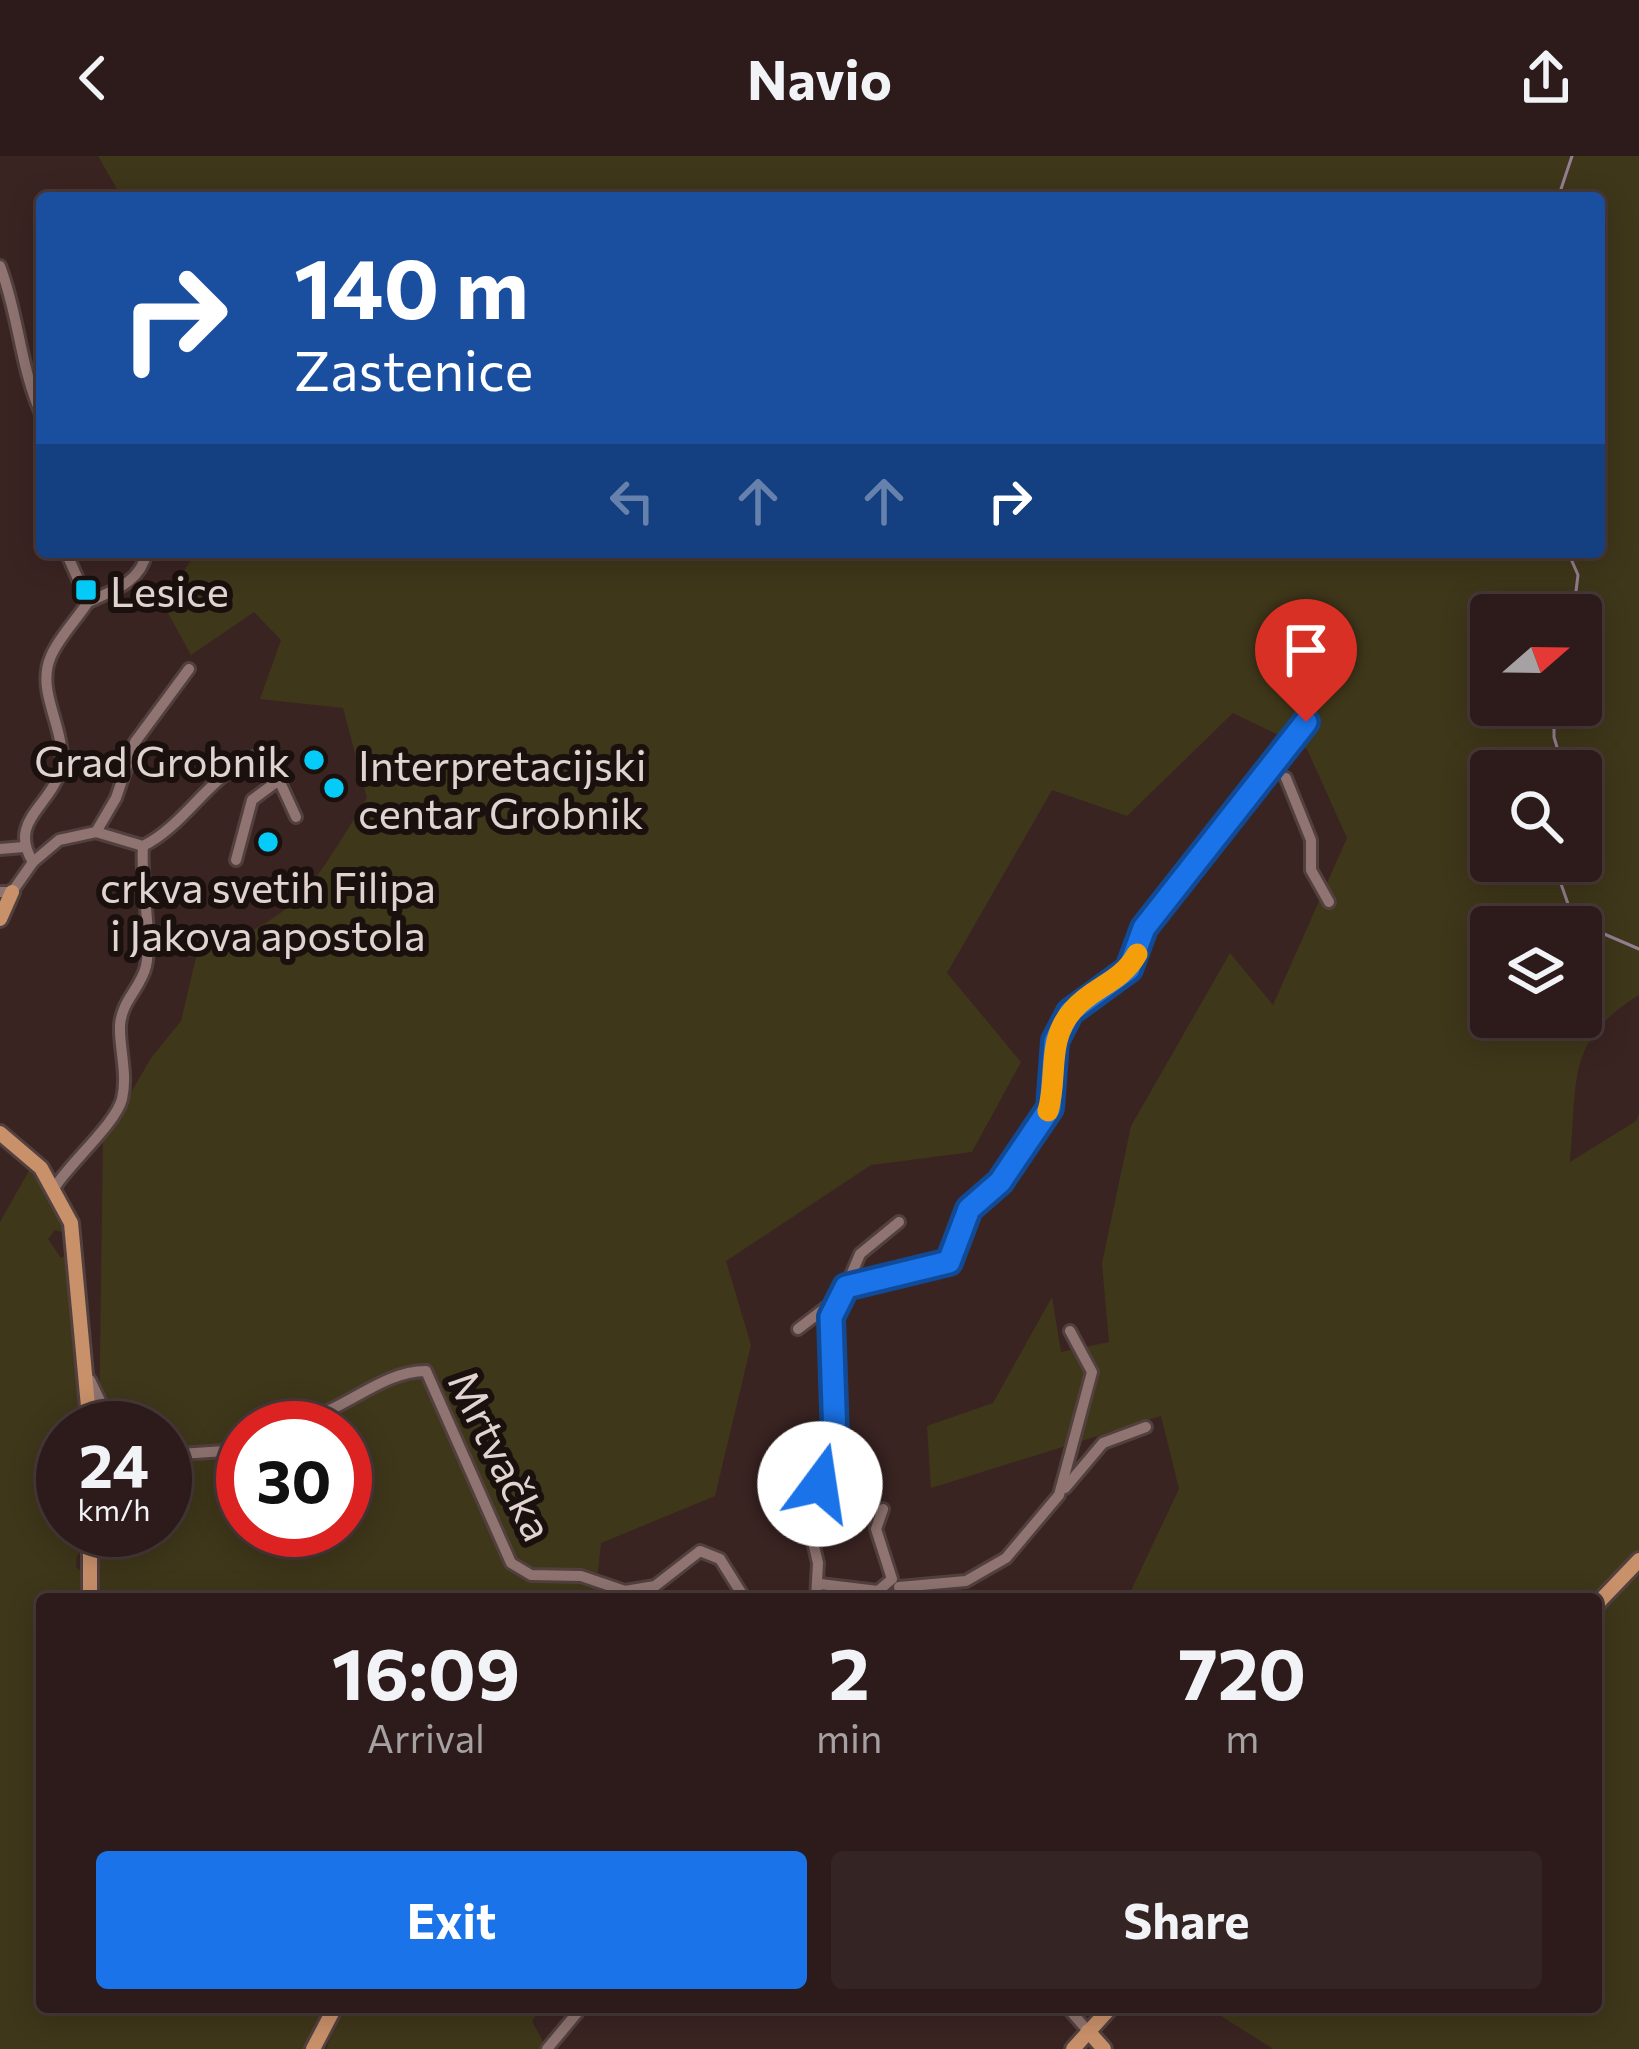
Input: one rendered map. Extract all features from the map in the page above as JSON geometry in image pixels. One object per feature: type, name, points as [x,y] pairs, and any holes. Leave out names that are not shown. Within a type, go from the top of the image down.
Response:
[{"type":"main road","points":[[0,919],[6,892]]},
{"type":"main road","points":[[0,1133],[55,1187],[71,1223],[90,1401]]},
{"type":"main road","points":[[90,1557],[90,1593]]},
{"type":"main road","points":[[1602,1599],[1639,1559]]},
{"type":"main road","points":[[313,2049],[331,2013]]},
{"type":"main road","points":[[1073,2049],[1105,2013]]},
{"type":"main road","points":[[1088,2031],[1104,2049]]},
{"type":"street","points":[[0,266],[36,401]]},
{"type":"street","points":[[69,558],[88,602]]},
{"type":"street","points":[[33,862],[24,848],[26,821],[57,781],[62,762],[60,731],[46,683],[51,655],[88,602],[130,582],[146,558]]},
{"type":"street","points":[[96,832],[116,798],[135,742],[189,669]]},
{"type":"street","points":[[846,1287],[949,1262],[969,1209],[1000,1182],[1050,1108],[1055,1041],[1070,1012],[1129,969],[1144,928],[1306,722]]},
{"type":"street","points":[[6,892],[59,840],[96,832],[142,846],[167,831],[226,771],[248,760],[261,758],[279,779],[296,817]]},
{"type":"street","points":[[1278,758],[1311,840],[1311,870],[1329,902]]},
{"type":"street","points":[[1266,773],[1286,778]]},
{"type":"street","points":[[236,860],[252,800],[279,779]]},
{"type":"street","points":[[55,1187],[122,1102],[125,1054],[120,1027],[125,1000],[146,971],[148,947],[140,890],[142,846]]},
{"type":"street","points":[[0,849],[24,848]]},
{"type":"street","points":[[798,1329],[837,1299],[860,1254],[899,1222]]},
{"type":"street","points":[[818,1593],[808,1521],[835,1439],[831,1317],[837,1299]]},
{"type":"street","points":[[1059,1495],[1092,1372],[1070,1331]]},
{"type":"street","name":"Mrtvačka","points":[[345,1401],[406,1371],[427,1371],[511,1563],[531,1575],[581,1576],[625,1591],[655,1586],[700,1551],[719,1559],[741,1593]]},
{"type":"street","points":[[90,1380],[100,1401]]},
{"type":"street","points":[[820,1584],[831,1581],[878,1591],[895,1583],[966,1581],[986,1572],[1006,1558],[1103,1443],[1146,1427]]},
{"type":"street","points":[[883,1509],[876,1529],[895,1583],[904,1593]]},
{"type":"street","points":[[547,2049],[576,2013]]},
{"type":"street","points":[[1072,2013],[1088,2031]]},
{"type":"shaded area","points":[[98,156],[1639,156],[1639,995],[1602,1025],[1602,906],[1470,906],[1470,1038],[1592,1038],[1579,1066],[1570,1162],[1636,1121],[1639,1113],[1639,1551],[1600,1593],[1130,1593],[1179,1489],[1161,1416],[931,1488],[927,1426],[993,1403],[1052,1297],[1061,1352],[1109,1342],[1102,1263],[1131,1126],[1230,953],[1273,1005],[1347,838],[1307,749],[1233,713],[1127,816],[1052,790],[947,973],[1021,1062],[972,1152],[871,1165],[726,1261],[751,1345],[715,1496],[601,1543],[596,1593],[97,1593],[98,1557],[192,1557],[192,1401],[99,1401],[103,1141],[151,1058],[181,1021],[197,953],[282,912],[316,876],[367,798],[343,708],[260,699],[281,640],[254,612],[191,655],[163,604],[192,558],[1605,558],[1605,192],[134,192],[117,189]]},
{"type":"shaded area","points":[[30,1169],[64,1215],[66,1233],[55,1230],[48,1239],[61,1258],[71,1252],[82,1401],[36,1401],[36,1557],[77,1557],[86,1593],[36,1593],[36,2013],[330,2013],[312,2049],[0,2049],[0,1222]]},
{"type":"shaded area","points":[[1639,1567],[1639,2049],[1273,2049],[1216,2013],[1602,2013],[1602,1607]]},
{"type":"shaded area","points":[[341,2013],[538,2013],[532,2021],[547,2049],[326,2049]]},
{"type":"waterway","points":[[1560,192],[1572,156]]},
{"type":"waterway","points":[[1571,558],[1578,575],[1576,594]]},
{"type":"waterway","points":[[1554,726],[1558,750]]},
{"type":"waterway","points":[[1560,882],[1574,921],[1639,949]]},
{"type":"slow traffic","points":[[1048,1111],[1055,1041],[1070,1012],[1092,992],[1120,980],[1137,954]]},
{"type":"place","name":"Lesice","points":[[86,590]]},
{"type":"place","name":"Grad Grobnik","points":[[314,760]]},
{"type":"place","name":"Interpretacijski centar Grobnik","points":[[334,788]]},
{"type":"place","name":"crkva svetih Filipa i Jakova apostola","points":[[268,842]]},
{"type":"route","points":[[820,1484],[835,1439],[831,1317],[837,1299],[846,1287],[940,1268],[949,1262],[969,1209],[1000,1182],[1050,1108],[1055,1041],[1070,1012],[1129,969],[1144,928],[1306,722]]}]
